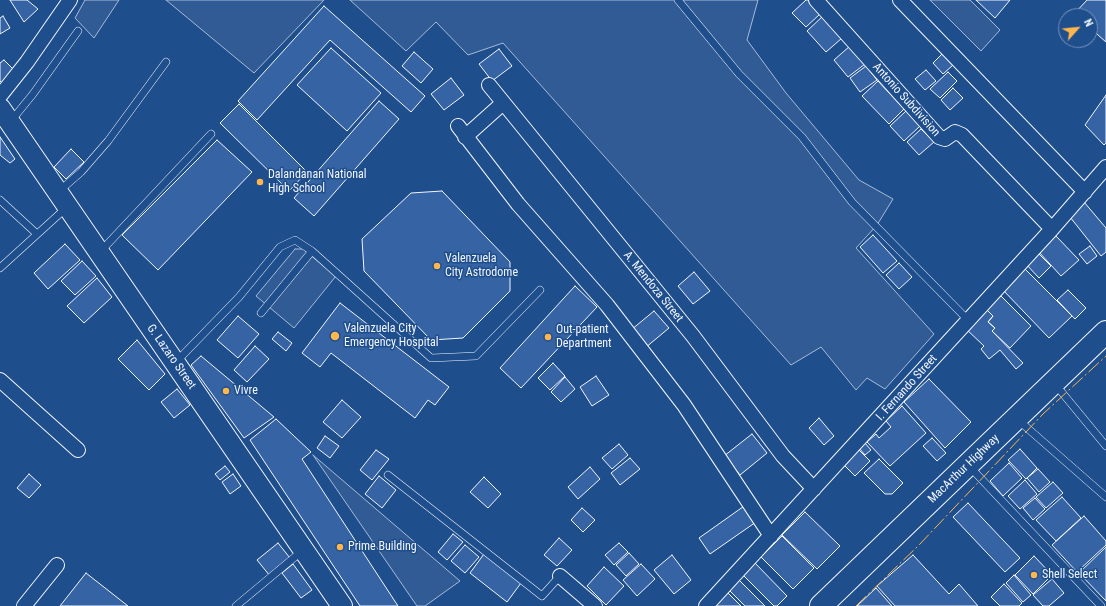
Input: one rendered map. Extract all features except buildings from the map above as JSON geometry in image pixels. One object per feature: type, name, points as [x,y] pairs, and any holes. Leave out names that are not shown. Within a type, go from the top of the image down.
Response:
[{"type":"highway","name":"MacArthur Highway","points":[[821,606],[1106,332]]},
{"type":"street","points":[[0,96],[27,62],[70,0]]},
{"type":"street","name":"Antonio Subdivision","points":[[816,0],[939,137],[945,139],[955,132],[962,135],[1052,229]]},
{"type":"street","points":[[900,0],[1085,192]]},
{"type":"street","name":"A. Mendoza Street","points":[[489,85],[693,336],[783,456],[814,489]]},
{"type":"street","points":[[503,103],[462,132],[518,204],[607,305],[670,386],[771,536]]},
{"type":"street","name":"G. Lazaro Street","points":[[5,115],[176,362],[342,606]]},
{"type":"street","name":"I. Fernando Street","points":[[706,606],[1052,229],[1106,167]]},
{"type":"street","points":[[0,380],[78,450]]},
{"type":"street","points":[[24,606],[57,565]]},
{"type":"street","points":[[560,576],[595,606]]},
{"type":"lane","points":[[678,0],[740,74],[802,137],[852,202],[968,320]]},
{"type":"lane","points":[[5,115],[33,94],[78,31]]},
{"type":"lane","points":[[0,268],[37,234],[81,172],[108,140],[166,62]]},
{"type":"lane","points":[[99,252],[212,134]]},
{"type":"lane","points":[[0,200],[37,234]]},
{"type":"lane","points":[[176,362],[239,297],[280,247],[295,240],[312,251],[430,358],[476,356],[540,290]]},
{"type":"lane","points":[[261,313],[312,251]]},
{"type":"lane","points":[[1054,383],[1106,446]]},
{"type":"lane","points":[[1016,418],[1106,496]]},
{"type":"lane","points":[[967,464],[1101,606]]},
{"type":"lane","points":[[388,475],[542,596],[560,576]]},
{"type":"lane","points":[[236,606],[304,549]]},
{"type":"shaded area","points":[[85,0],[119,0],[94,38],[75,18]]},
{"type":"shaded area","points":[[166,0],[324,0],[254,73]]},
{"type":"shaded area","points":[[350,0],[758,0],[747,40],[786,93],[859,180],[893,199],[877,225],[856,248],[934,334],[885,389],[867,378],[856,390],[821,347],[791,365],[503,43],[468,55],[436,22],[406,51]]},
{"type":"shaded area","points":[[930,0],[970,0],[1000,30],[981,51]]},
{"type":"shaded area","points":[[295,249],[303,249],[336,276],[294,328],[256,296]]},
{"type":"shaded area","points":[[313,455],[460,581],[425,606],[417,606]]},
{"type":"power","points":[[856,606],[919,545],[1043,414],[1106,356]]},
{"type":"place","name":"Dalandanan National High School","points":[[260,182]]},
{"type":"place","name":"Valenzuela City Astrodome","points":[[437,266]]},
{"type":"place","name":"Valenzuela City Emergency Hospital","points":[[335,336]]},
{"type":"place","name":"Out-patient Department","points":[[548,337]]},
{"type":"place","name":"Vivre","points":[[226,391]]},
{"type":"place","name":"Prime Building","points":[[340,547]]},
{"type":"place","name":"Shell Select","points":[[1034,575]]}]
